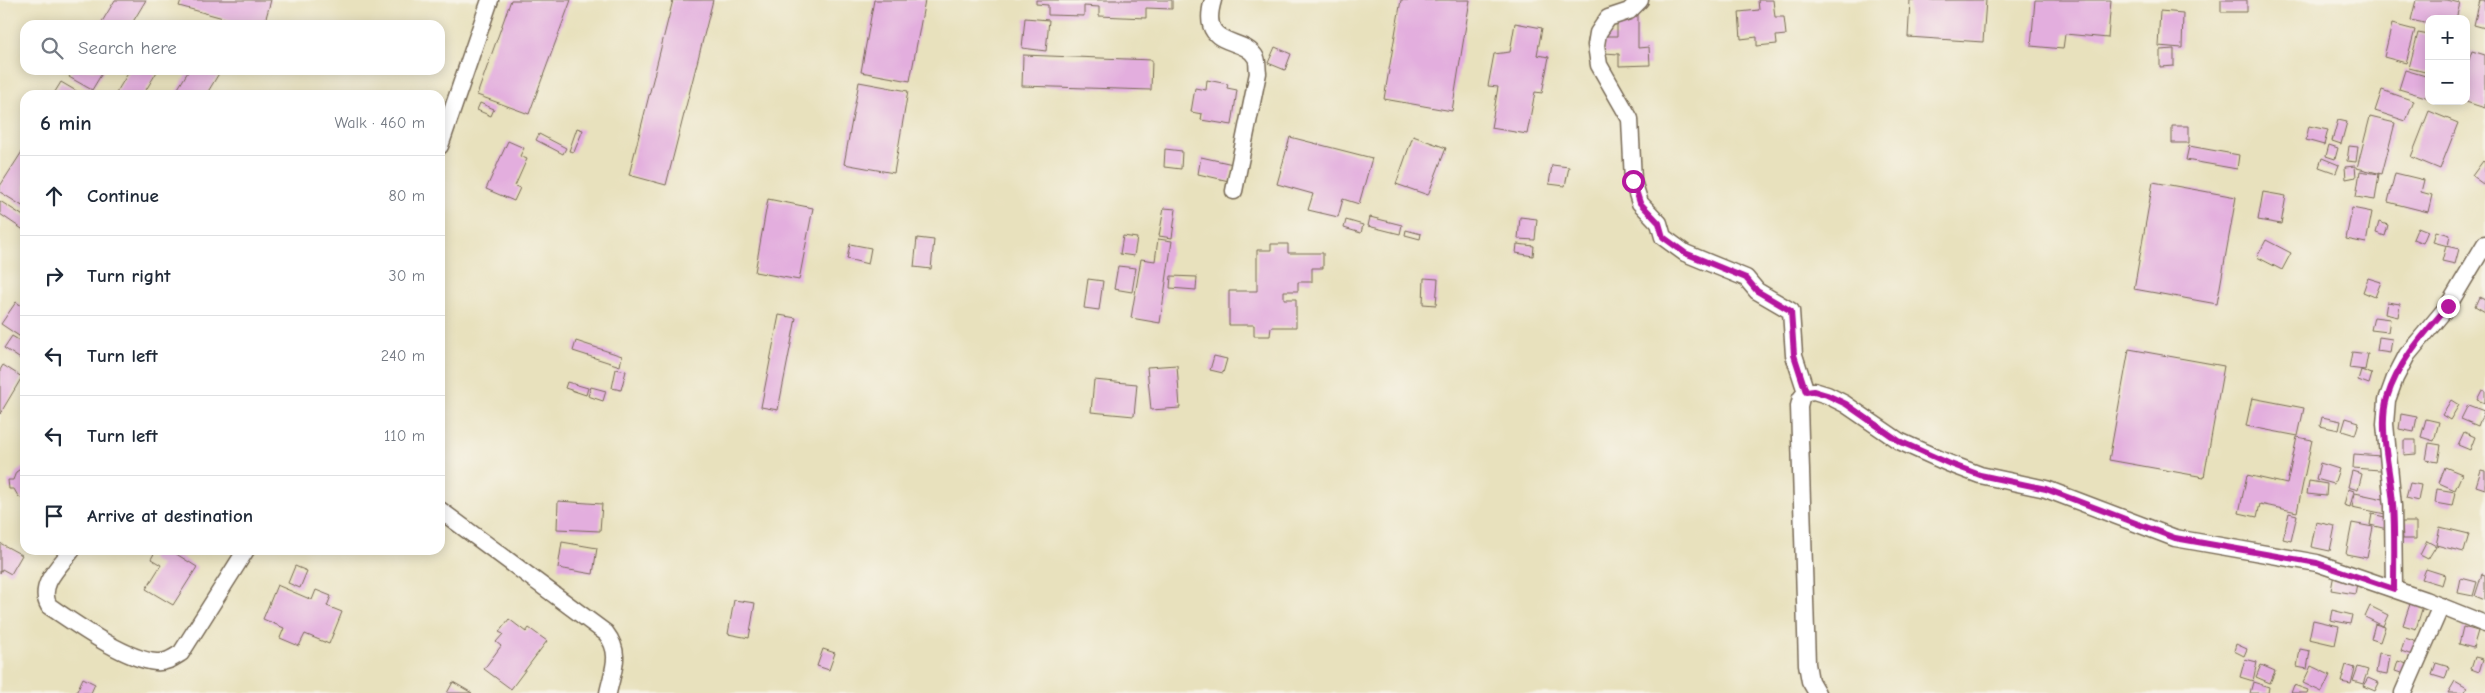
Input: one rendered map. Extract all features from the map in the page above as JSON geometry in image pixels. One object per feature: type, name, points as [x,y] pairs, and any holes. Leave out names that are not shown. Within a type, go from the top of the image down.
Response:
[{"type":"street","points":[[445,131],[490,0]]},
{"type":"street","points":[[1213,0],[1209,14],[1212,28],[1224,41],[1250,50],[1257,59],[1258,73],[1234,191]]},
{"type":"street","points":[[1640,0],[1629,11],[1608,18],[1598,33],[1596,45],[1599,65],[1630,118],[1633,181],[1640,203],[1659,223],[1663,237],[1685,253],[1746,278],[1757,291],[1791,311],[1794,355],[1806,392]]},
{"type":"street","points":[[2394,589],[2393,506],[2384,424],[2387,400],[2395,378],[2407,355],[2448,306],[2485,244]]},
{"type":"street","points":[[1817,693],[1810,681],[1808,664],[1799,406],[1801,398],[1806,392],[1814,391],[1846,404],[1899,441],[1980,475],[2046,489],[2175,538],[2317,563],[2441,606],[2485,624]]},
{"type":"street","points":[[445,514],[606,633],[615,645],[616,658],[608,693]]},
{"type":"street","points":[[68,555],[48,582],[44,599],[49,606],[110,644],[144,659],[157,662],[170,660],[181,653],[243,555]]},
{"type":"street","points":[[2403,693],[2441,606]]},
{"type":"building","points":[[115,0],[146,0],[134,20],[103,20]]},
{"type":"building","points":[[181,0],[271,0],[265,20],[231,20],[179,6]]},
{"type":"building","points":[[511,0],[571,0],[529,114],[477,95]]},
{"type":"building","points":[[673,0],[713,0],[666,185],[629,175]]},
{"type":"building","points":[[874,0],[925,0],[910,81],[861,72]]},
{"type":"building","points":[[1036,0],[1172,0],[1172,9],[1146,8],[1146,18],[1099,16],[1099,7],[1084,6],[1084,16],[1048,15],[1048,5],[1036,4]]},
{"type":"building","points":[[1401,0],[1470,0],[1452,111],[1384,99]]},
{"type":"building","points":[[1758,0],[1773,0],[1775,17],[1784,17],[1786,35],[1776,36],[1777,44],[1757,46],[1757,37],[1741,39],[1739,12],[1759,10]]},
{"type":"building","points":[[1910,0],[1986,0],[1983,42],[1908,37]]},
{"type":"building","points":[[2035,0],[2111,0],[2108,38],[2065,34],[2063,49],[2031,46]]},
{"type":"building","points":[[2221,0],[2247,0],[2247,12],[2221,12]]},
{"type":"building","points":[[2416,0],[2447,0],[2460,3],[2457,15],[2425,15],[2425,23],[2411,20]]},
{"type":"building","points":[[2480,0],[2485,0],[2485,28],[2474,25]]},
{"type":"building","points":[[1638,8],[1638,48],[1649,47],[1650,65],[1619,66],[1619,54],[1604,53],[1604,36],[1617,36],[1617,9]]},
{"type":"building","points":[[2160,11],[2183,13],[2182,48],[2158,46]]},
{"type":"building","points":[[1025,18],[1049,20],[1046,51],[1022,48]]},
{"type":"building","points":[[1515,23],[1542,28],[1537,55],[1549,57],[1542,93],[1535,92],[1527,134],[1491,128],[1498,87],[1488,86],[1494,54],[1510,52]]},
{"type":"building","points":[[2392,24],[2415,30],[2406,63],[2384,57]]},
{"type":"building","points":[[2418,33],[2425,34],[2425,72],[2409,68]]},
{"type":"building","points":[[1275,47],[1291,54],[1285,70],[1268,63]]},
{"type":"building","points":[[2174,49],[2174,66],[2160,67],[2160,50]]},
{"type":"building","points":[[2472,51],[2485,55],[2485,108],[2470,103],[2470,57]]},
{"type":"building","points":[[1023,55],[1152,60],[1151,90],[1022,86]]},
{"type":"building","points":[[2405,70],[2425,76],[2425,97],[2399,89]]},
{"type":"building","points":[[70,75],[101,75],[92,90],[69,77]]},
{"type":"building","points":[[127,75],[155,75],[146,90],[118,90]]},
{"type":"building","points":[[186,75],[218,75],[209,90],[177,90]]},
{"type":"building","points":[[1207,80],[1228,84],[1227,88],[1237,90],[1232,125],[1201,120],[1202,114],[1191,112],[1195,88],[1206,90]]},
{"type":"building","points":[[61,82],[75,90],[56,90]]},
{"type":"building","points":[[859,82],[908,91],[894,173],[844,164]]},
{"type":"building","points":[[2382,90],[2414,101],[2406,121],[2375,111]]},
{"type":"building","points":[[480,103],[494,109],[491,116],[477,110]]},
{"type":"building","points":[[2429,111],[2458,123],[2440,169],[2411,157]]},
{"type":"building","points":[[2370,117],[2395,123],[2382,174],[2357,168]]},
{"type":"building","points":[[2338,120],[2347,122],[2341,144],[2332,141]]},
{"type":"building","points":[[2172,126],[2189,126],[2189,143],[2172,143]]},
{"type":"building","points":[[2309,126],[2328,130],[2324,145],[2306,140]]},
{"type":"building","points":[[577,128],[583,130],[574,152],[569,151]]},
{"type":"building","points":[[539,134],[566,148],[563,154],[536,140]]},
{"type":"building","points":[[1413,136],[1446,148],[1428,195],[1396,184]]},
{"type":"building","points":[[1290,137],[1372,158],[1359,204],[1343,199],[1338,217],[1308,210],[1313,194],[1277,184]]},
{"type":"building","points":[[508,141],[524,148],[520,156],[527,159],[515,186],[520,188],[514,201],[486,189]]},
{"type":"building","points":[[2329,145],[2338,148],[2335,159],[2326,156]]},
{"type":"building","points":[[2189,146],[2239,155],[2237,169],[2186,160]]},
{"type":"building","points":[[2349,146],[2358,147],[2356,162],[2347,161]]},
{"type":"building","points":[[1165,149],[1182,151],[1181,169],[1164,167]]},
{"type":"building","points":[[20,155],[20,204],[0,192],[0,186]]},
{"type":"building","points":[[1201,157],[1233,164],[1229,181],[1198,174]]},
{"type":"building","points":[[2322,158],[2339,165],[2336,173],[2319,167]]},
{"type":"building","points":[[2483,161],[2485,163],[2485,181],[2483,184],[2472,176]]},
{"type":"building","points":[[1552,165],[1569,167],[1565,186],[1549,184]]},
{"type":"building","points":[[2355,166],[2356,177],[2346,179],[2345,167]]},
{"type":"building","points":[[2360,171],[2379,174],[2375,200],[2356,197]]},
{"type":"building","points":[[2395,173],[2424,180],[2421,192],[2432,195],[2428,212],[2388,202]]},
{"type":"building","points":[[2153,182],[2236,197],[2217,304],[2134,289]]},
{"type":"building","points":[[2263,192],[2286,196],[2281,224],[2258,220]]},
{"type":"building","points":[[768,199],[813,208],[799,280],[755,272]]},
{"type":"building","points":[[0,201],[20,214],[20,228],[0,214]]},
{"type":"building","points":[[1164,208],[1176,209],[1172,238],[1159,236]]},
{"type":"building","points":[[2352,208],[2372,212],[2366,243],[2346,239]]},
{"type":"building","points":[[1370,217],[1402,225],[1400,234],[1368,226]]},
{"type":"building","points":[[1520,217],[1537,219],[1535,240],[1518,239]]},
{"type":"building","points":[[1346,220],[1363,225],[1361,233],[1344,228]]},
{"type":"building","points":[[2379,222],[2388,225],[2385,236],[2376,233]]},
{"type":"building","points":[[2418,227],[2428,231],[2423,243],[2413,239]]},
{"type":"building","points":[[1406,230],[1421,234],[1420,239],[1405,235]]},
{"type":"building","points":[[2436,231],[2450,235],[2448,246],[2433,242]]},
{"type":"building","points":[[1123,236],[1137,238],[1134,256],[1120,254]]},
{"type":"building","points":[[917,238],[934,240],[931,269],[914,267]]},
{"type":"building","points":[[1158,239],[1172,241],[1160,323],[1131,318],[1141,259],[1155,261]]},
{"type":"building","points":[[2266,240],[2291,253],[2282,270],[2257,257]]},
{"type":"building","points":[[850,244],[871,248],[868,264],[847,259]]},
{"type":"building","points":[[1271,244],[1288,244],[1288,253],[1323,253],[1323,268],[1312,268],[1312,282],[1298,282],[1298,291],[1284,291],[1284,299],[1296,299],[1296,327],[1271,327],[1270,336],[1254,336],[1254,325],[1229,325],[1229,291],[1257,291],[1257,250],[1271,250]]},
{"type":"building","points":[[1517,244],[1534,246],[1533,256],[1516,253]]},
{"type":"building","points":[[2446,246],[2459,249],[2455,264],[2442,261]]},
{"type":"building","points":[[1118,266],[1136,268],[1132,292],[1114,289]]},
{"type":"building","points":[[1171,276],[1197,277],[1196,290],[1170,288]]},
{"type":"building","points":[[1424,278],[1438,279],[1436,305],[1423,304]]},
{"type":"building","points":[[2368,278],[2381,282],[2375,297],[2363,292]]},
{"type":"building","points":[[1088,279],[1103,281],[1099,310],[1084,308]]},
{"type":"building","points":[[2479,297],[2485,300],[2485,312],[2475,306]]},
{"type":"building","points":[[16,302],[20,305],[20,337],[1,324]]},
{"type":"building","points":[[2387,302],[2400,304],[2398,317],[2385,314]]},
{"type":"building","points":[[779,315],[796,318],[778,410],[761,407]]},
{"type":"building","points":[[2374,317],[2390,319],[2388,332],[2371,330]]},
{"type":"building","points":[[12,336],[20,341],[20,359],[4,348]]},
{"type":"building","points":[[2379,337],[2392,339],[2390,353],[2377,351]]},
{"type":"building","points":[[576,341],[622,356],[620,366],[573,351]]},
{"type":"building","points":[[2129,349],[2224,366],[2204,477],[2109,460]]},
{"type":"building","points":[[2352,352],[2368,354],[2365,370],[2349,368]]},
{"type":"building","points":[[1214,356],[1227,359],[1223,373],[1210,370]]},
{"type":"building","points":[[3,365],[20,376],[20,380],[0,414],[0,370]]},
{"type":"building","points":[[1177,365],[1180,408],[1151,410],[1147,367]]},
{"type":"building","points":[[616,369],[626,371],[621,390],[612,388]]},
{"type":"building","points":[[2361,370],[2372,374],[2369,384],[2358,380]]},
{"type":"building","points":[[1094,380],[1137,384],[1134,416],[1091,412]]},
{"type":"building","points":[[567,382],[588,388],[586,395],[565,388]]},
{"type":"building","points":[[591,387],[606,391],[603,401],[588,396]]},
{"type":"building","points":[[2482,390],[2485,391],[2485,403],[2477,400]]},
{"type":"building","points":[[2252,398],[2304,408],[2298,436],[2246,426]]},
{"type":"building","points":[[2451,400],[2459,405],[2450,420],[2442,415]]},
{"type":"building","points":[[2468,405],[2484,411],[2478,426],[2461,419]]},
{"type":"building","points":[[2401,414],[2417,417],[2414,432],[2399,429]]},
{"type":"building","points":[[2322,417],[2341,421],[2339,430],[2320,426]]},
{"type":"building","points":[[2346,418],[2359,422],[2355,435],[2342,431]]},
{"type":"building","points":[[2426,419],[2439,422],[2434,441],[2421,437]]},
{"type":"building","points":[[2464,432],[2475,437],[2470,450],[2458,445]]},
{"type":"building","points":[[2297,437],[2312,440],[2297,512],[2260,504],[2257,517],[2239,513],[2247,475],[2287,484]]},
{"type":"building","points":[[2404,440],[2416,440],[2416,454],[2404,455]]},
{"type":"building","points":[[2429,443],[2441,445],[2438,462],[2426,460]]},
{"type":"building","points":[[2354,454],[2394,457],[2393,471],[2353,468]]},
{"type":"building","points":[[2320,463],[2339,469],[2334,484],[2316,479]]},
{"type":"building","points":[[2445,467],[2462,474],[2455,490],[2439,483]]},
{"type":"building","points":[[20,469],[20,497],[14,489],[9,489],[8,480],[13,480],[16,472]]},
{"type":"building","points":[[2481,470],[2485,471],[2485,489],[2476,486]]},
{"type":"building","points":[[2352,471],[2362,474],[2358,490],[2348,487]]},
{"type":"building","points":[[2309,481],[2327,484],[2326,496],[2307,494]]},
{"type":"building","points":[[2410,483],[2421,485],[2418,501],[2406,498]]},
{"type":"building","points":[[2348,489],[2354,491],[2350,507],[2344,505]]},
{"type":"building","points":[[2437,489],[2455,492],[2452,506],[2435,503]]},
{"type":"building","points":[[2355,493],[2393,501],[2390,515],[2352,507]]},
{"type":"building","points":[[558,501],[602,504],[600,531],[557,529]]},
{"type":"building","points":[[2289,513],[2297,515],[2291,541],[2283,539]]},
{"type":"building","points":[[2372,514],[2389,518],[2387,529],[2370,525]]},
{"type":"building","points":[[2316,522],[2335,526],[2330,551],[2311,547]]},
{"type":"building","points":[[2402,522],[2416,522],[2416,539],[2403,539]]},
{"type":"building","points":[[2352,523],[2373,527],[2367,558],[2346,554]]},
{"type":"building","points":[[2440,527],[2469,534],[2464,552],[2436,545]]},
{"type":"building","points":[[2427,541],[2436,546],[2428,559],[2420,555]]},
{"type":"building","points":[[562,542],[597,548],[593,574],[558,568]]},
{"type":"building","points":[[0,543],[22,555],[11,574],[2,569],[0,573]]},
{"type":"building","points":[[153,555],[178,555],[197,567],[173,605],[146,589],[161,565],[151,559]]},
{"type":"building","points":[[295,566],[307,571],[300,588],[288,583]]},
{"type":"building","points":[[2426,569],[2445,575],[2442,585],[2422,579]]},
{"type":"building","points":[[2334,574],[2358,578],[2355,594],[2331,590]]},
{"type":"building","points":[[2482,574],[2485,575],[2485,600],[2475,596]]},
{"type":"building","points":[[2461,578],[2477,582],[2473,596],[2458,593]]},
{"type":"building","points":[[277,585],[312,600],[316,590],[331,596],[327,606],[342,612],[329,644],[305,634],[299,646],[280,638],[284,628],[263,619]]},
{"type":"building","points":[[2414,592],[2426,596],[2416,629],[2403,625]]},
{"type":"building","points":[[734,600],[755,603],[749,638],[728,634]]},
{"type":"building","points":[[2370,606],[2388,615],[2383,626],[2365,617]]},
{"type":"building","points":[[2332,610],[2352,615],[2350,624],[2330,620]]},
{"type":"building","points":[[509,619],[526,632],[529,628],[547,641],[511,689],[484,669],[501,646],[496,642],[503,634],[499,632]]},
{"type":"building","points":[[2313,620],[2339,626],[2335,645],[2309,639]]},
{"type":"building","points":[[2375,624],[2385,627],[2380,642],[2371,639]]},
{"type":"building","points":[[2463,627],[2478,631],[2473,648],[2459,644]]},
{"type":"building","points":[[2405,638],[2417,642],[2412,655],[2401,651]]},
{"type":"building","points":[[2236,644],[2247,649],[2244,656],[2234,651]]},
{"type":"building","points":[[823,649],[835,653],[829,670],[817,666]]},
{"type":"building","points":[[2300,649],[2310,651],[2307,669],[2297,667]]},
{"type":"building","points":[[2379,653],[2390,655],[2387,675],[2376,673]]},
{"type":"building","points":[[2475,657],[2483,659],[2479,672],[2471,669]]},
{"type":"building","points":[[2245,659],[2257,662],[2253,681],[2240,677]]},
{"type":"building","points":[[2398,661],[2413,666],[2410,676],[2395,671]]},
{"type":"building","points":[[2436,663],[2449,667],[2445,679],[2432,675]]},
{"type":"building","points":[[2261,665],[2275,671],[2270,683],[2256,677]]},
{"type":"building","points":[[2346,665],[2355,668],[2351,684],[2341,682]]},
{"type":"building","points":[[2311,666],[2330,675],[2322,692],[2303,683]]},
{"type":"building","points":[[2358,667],[2368,670],[2363,684],[2353,681]]},
{"type":"building","points":[[83,678],[95,684],[91,693],[76,693]]},
{"type":"building","points":[[2368,678],[2379,683],[2375,691],[2363,686]]},
{"type":"building","points":[[2455,681],[2467,688],[2464,693],[2448,693]]},
{"type":"building","points":[[453,682],[472,693],[447,693]]},
{"type":"building","points":[[2253,682],[2269,687],[2268,693],[2250,693]]},
{"type":"building","points":[[2294,685],[2308,690],[2307,693],[2291,693]]},
{"type":"route","points":[[1633,181],[1640,203],[1659,223],[1663,237],[1685,253],[1746,278],[1757,291],[1791,311],[1794,355],[1806,392],[1814,391],[1846,404],[1899,441],[1980,475],[2046,489],[2175,538],[2317,563],[2394,589],[2393,506],[2384,424],[2387,400],[2395,378],[2407,355],[2448,306]]}]
